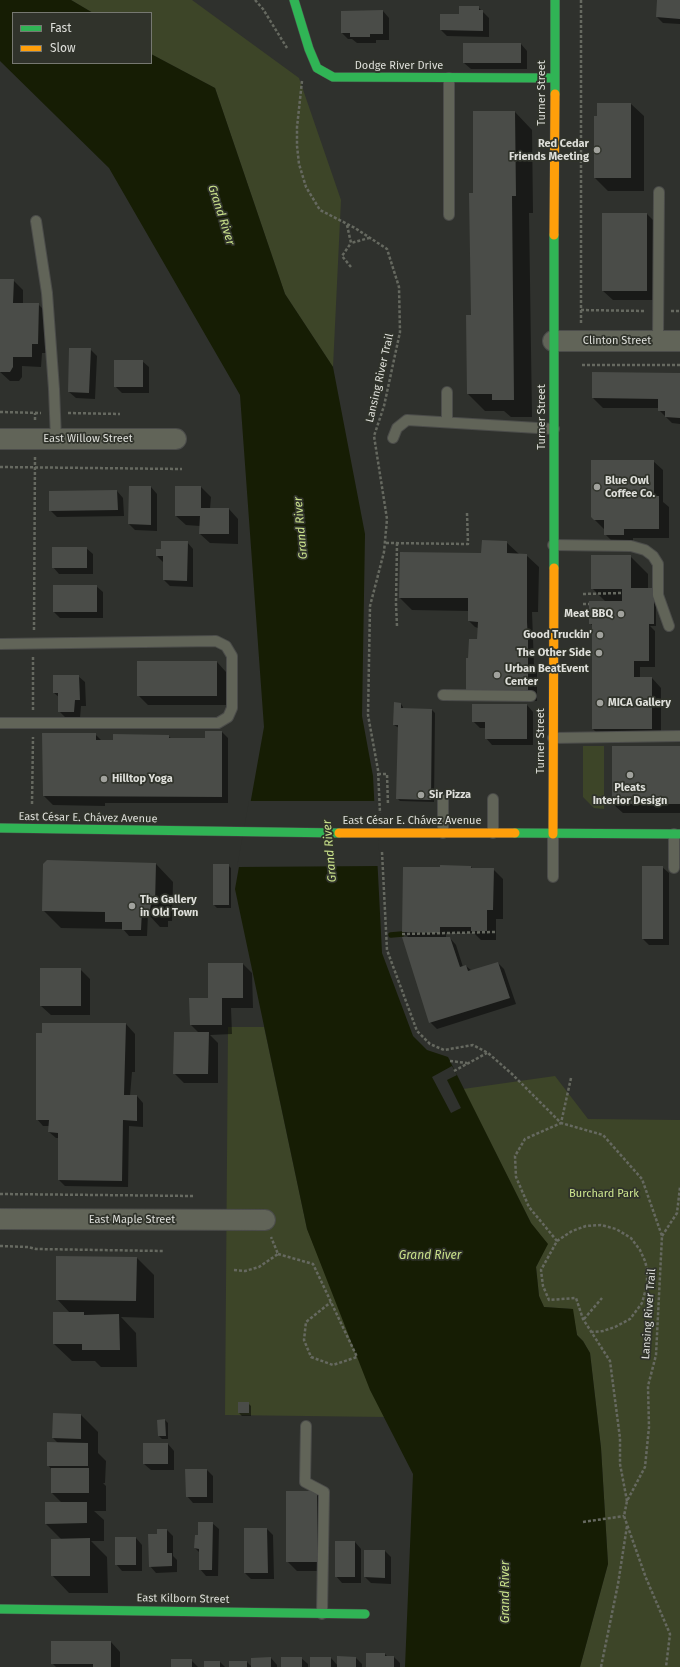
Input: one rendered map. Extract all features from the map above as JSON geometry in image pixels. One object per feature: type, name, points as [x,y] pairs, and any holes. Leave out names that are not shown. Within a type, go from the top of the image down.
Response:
[{"type":"street","name":"Dodge River Drive","points":[[294,0],[309,49],[317,68],[333,77],[554,78]]},
{"type":"street","name":"Turner Street","points":[[553,834],[554,0]]},
{"type":"street","name":"Clinton Street","points":[[553,341],[680,341]]},
{"type":"street","name":"East Willow Street","points":[[0,439],[176,439]]},
{"type":"street","name":"East César E. Chávez Avenue","points":[[0,828],[216,832],[677,834]]},
{"type":"street","name":"East Maple Street","points":[[0,1219],[265,1220]]},
{"type":"street","name":"East Kilborn Street","points":[[0,1609],[365,1614]]},
{"type":"lane","points":[[449,78],[449,215]]},
{"type":"lane","points":[[658,341],[659,192]]},
{"type":"lane","points":[[36,221],[47,294],[56,439]]},
{"type":"lane","points":[[447,392],[447,422]]},
{"type":"lane","points":[[394,438],[397,428],[407,420],[554,429]]},
{"type":"lane","points":[[554,545],[631,546],[645,550],[653,556],[658,564],[658,595],[669,626]]},
{"type":"lane","points":[[0,644],[216,641],[226,646],[232,656],[232,708],[228,717],[218,723],[0,723]]},
{"type":"lane","points":[[443,695],[531,696]]},
{"type":"lane","points":[[553,738],[680,736]]},
{"type":"lane","points":[[443,799],[443,833]]},
{"type":"lane","points":[[493,799],[493,833]]},
{"type":"lane","points":[[553,834],[553,877]]},
{"type":"lane","points":[[674,868],[677,834]]},
{"type":"lane","points":[[306,1426],[305,1482],[324,1492],[322,1614]]},
{"type":"path","points":[[255,0],[263,9],[290,53]]},
{"type":"path","points":[[581,0],[581,324]]},
{"type":"path","name":"Lansing River Trail","points":[[302,78],[297,127],[297,146],[306,187],[320,210],[347,224],[387,249],[399,287],[400,332],[384,406],[374,436],[387,519],[386,543],[370,606],[368,715],[378,774],[379,791]]},
{"type":"path","points":[[347,224],[351,243]]},
{"type":"path","points":[[350,267],[342,256],[351,243],[370,238]]},
{"type":"path","points":[[581,310],[680,311]]},
{"type":"path","points":[[582,365],[680,365]]},
{"type":"path","points":[[32,804],[35,413]]},
{"type":"path","points":[[0,467],[182,469]]},
{"type":"path","points":[[386,543],[468,544],[467,514]]},
{"type":"path","points":[[397,543],[397,626]]},
{"type":"path","points":[[583,594],[622,594]]},
{"type":"path","points":[[583,604],[589,604]]},
{"type":"path","points":[[378,774],[387,774],[388,806]]},
{"type":"path","name":"Lansing River Trail","points":[[383,879],[387,950],[417,1031],[430,1044],[444,1050],[474,1045],[488,1053],[517,1079],[561,1123],[603,1136],[642,1179],[662,1236],[656,1355],[648,1386],[649,1427],[646,1467],[627,1502],[624,1516]]},
{"type":"path","points":[[402,934],[495,932]]},
{"type":"path","points":[[454,1071],[488,1053]]},
{"type":"path","points":[[450,1061],[468,1064]]},
{"type":"path","points":[[557,1241],[529,1207],[516,1177],[515,1156],[525,1139],[561,1123],[571,1078]]},
{"type":"path","points":[[662,1236],[677,1213],[680,1187]]},
{"type":"path","points":[[0,1194],[194,1196]]},
{"type":"path","points":[[265,1220],[278,1254]]},
{"type":"path","points":[[592,1332],[603,1331],[615,1327],[630,1319],[642,1303],[648,1285],[645,1261],[640,1250],[631,1238],[616,1229],[601,1225],[586,1226],[572,1231],[557,1241],[541,1270],[543,1286],[549,1300],[576,1298],[583,1319],[610,1361],[620,1438],[620,1464],[627,1502]]},
{"type":"path","points":[[0,1246],[28,1247],[36,1249],[163,1251]]},
{"type":"path","points":[[234,1270],[245,1271],[258,1267],[278,1254],[313,1264],[331,1302],[357,1357],[333,1365],[311,1357],[304,1340],[306,1322],[331,1302]]},
{"type":"path","points":[[583,1319],[602,1298]]},
{"type":"path","points":[[583,1522],[624,1516],[646,1578],[670,1634],[666,1667]]},
{"type":"path","points":[[601,1667],[618,1584],[627,1525]]},
{"type":"green space","points":[[71,0],[192,0],[299,78],[341,200],[333,367],[285,294],[215,88],[152,55],[152,12],[91,12]]},
{"type":"green space","points":[[583,746],[604,746],[604,809],[594,808],[583,797]]},
{"type":"green space","points":[[228,1027],[264,1027],[307,1229],[386,1417],[225,1415]]},
{"type":"green space","name":"Burchard Park","points":[[555,1076],[588,1119],[680,1120],[680,1667],[580,1667],[608,1564],[601,1448],[590,1353],[583,1341],[577,1335],[572,1309],[544,1307],[539,1296],[536,1267],[547,1244],[531,1223],[463,1089]]},
{"type":"water","name":"Grand River","points":[[0,0],[71,0],[91,12],[12,12],[12,64],[152,64],[152,55],[215,88],[285,294],[333,367],[365,534],[362,716],[373,776],[382,953],[413,1036],[427,1050],[448,1057],[531,1223],[548,1244],[536,1267],[539,1296],[544,1307],[573,1309],[577,1335],[583,1341],[590,1353],[601,1448],[608,1564],[580,1667],[405,1667],[413,1474],[370,1390],[307,1229],[235,889],[264,727],[240,395],[109,168],[0,61]]},
{"type":"pier","points":[[249,801],[376,801],[380,866],[237,867]]},
{"type":"pier","points":[[452,1066],[457,1075],[447,1080],[461,1108],[451,1113],[432,1077]]},
{"type":"building","points":[[657,0],[680,0],[680,19],[656,17]]},
{"type":"building","points":[[459,6],[479,6],[479,10],[483,10],[483,31],[440,30],[440,14],[459,14]]},
{"type":"building","points":[[383,10],[383,34],[370,34],[370,37],[350,37],[350,33],[341,33],[341,11]]},
{"type":"building","points":[[463,43],[521,43],[521,63],[463,63]]},
{"type":"building","points":[[597,103],[631,103],[631,178],[594,178],[594,116],[597,116]]},
{"type":"building","points":[[473,111],[515,111],[516,196],[512,196],[514,400],[492,400],[492,394],[467,394],[466,315],[471,315],[469,193],[473,193]]},
{"type":"building","points":[[602,213],[647,213],[647,291],[602,291]]},
{"type":"building","points":[[0,279],[14,279],[13,303],[39,303],[38,344],[32,344],[32,357],[13,357],[13,367],[10,372],[0,372]]},
{"type":"building","points":[[69,348],[91,348],[89,393],[68,392]]},
{"type":"building","points":[[114,360],[143,360],[143,387],[114,387]]},
{"type":"building","points":[[592,372],[680,373],[680,418],[665,417],[665,411],[658,411],[658,399],[592,398]]},
{"type":"building","points":[[591,460],[654,460],[654,496],[659,496],[659,529],[624,529],[624,535],[604,535],[604,520],[594,520],[591,517]]},
{"type":"building","points":[[129,486],[151,486],[151,525],[128,524]]},
{"type":"building","points":[[175,486],[201,486],[201,508],[229,508],[229,534],[199,534],[200,516],[175,516]]},
{"type":"building","points":[[117,490],[118,510],[49,511],[49,491]]},
{"type":"building","points":[[482,540],[507,541],[507,553],[527,554],[528,692],[466,692],[466,658],[468,658],[469,639],[477,639],[478,622],[468,621],[468,598],[399,598],[400,552],[481,553]]},
{"type":"building","points":[[161,541],[188,541],[187,581],[163,580],[163,556],[156,556],[156,549],[161,549]]},
{"type":"building","points":[[52,547],[87,547],[87,568],[52,568]]},
{"type":"building","points":[[591,555],[631,555],[631,588],[654,588],[654,624],[649,624],[649,661],[634,661],[634,677],[652,677],[652,729],[592,729],[592,624],[589,624],[589,601],[622,601],[622,589],[591,589]]},
{"type":"building","points":[[53,585],[97,585],[97,612],[53,612]]},
{"type":"building","points":[[137,661],[217,661],[217,696],[137,696]]},
{"type":"building","points":[[53,675],[79,675],[80,700],[75,700],[74,712],[58,712],[58,693],[53,693]]},
{"type":"building","points":[[394,702],[401,703],[401,708],[432,709],[431,800],[396,799],[398,725],[393,725]]},
{"type":"building","points":[[472,704],[527,704],[527,739],[485,739],[485,722],[472,722]]},
{"type":"building","points":[[205,731],[222,731],[222,797],[43,796],[42,733],[96,733],[96,740],[113,740],[113,734],[169,735],[169,738],[205,738]]},
{"type":"building","points":[[612,746],[680,746],[680,804],[612,804]]},
{"type":"building","points":[[47,860],[156,863],[155,904],[151,904],[150,910],[142,910],[141,930],[122,930],[122,922],[105,922],[105,912],[42,911],[43,864]]},
{"type":"building","points":[[213,864],[229,864],[229,905],[213,905]]},
{"type":"building","points":[[440,865],[471,866],[471,868],[494,868],[493,910],[487,910],[487,931],[471,931],[471,927],[440,927],[440,933],[402,932],[403,867],[440,867]]},
{"type":"building","points":[[642,866],[663,866],[663,939],[642,939]]},
{"type":"building","points":[[402,937],[450,937],[460,967],[466,965],[468,971],[498,962],[510,998],[429,1023]]},
{"type":"building","points":[[208,963],[243,963],[243,998],[222,998],[222,1025],[190,1025],[189,998],[208,998]]},
{"type":"building","points":[[40,968],[81,968],[81,1006],[40,1006]]},
{"type":"building","points":[[42,1023],[126,1023],[124,1095],[137,1095],[137,1121],[123,1120],[122,1181],[58,1180],[58,1133],[48,1132],[49,1120],[36,1120],[36,1033],[42,1033]]},
{"type":"building","points":[[174,1032],[209,1032],[208,1074],[173,1074]]},
{"type":"building","points":[[56,1256],[137,1257],[136,1301],[56,1300]]},
{"type":"building","points":[[53,1312],[84,1312],[84,1315],[119,1314],[120,1350],[82,1350],[82,1344],[53,1344]]},
{"type":"building","points":[[238,1402],[249,1402],[249,1413],[238,1413]]},
{"type":"building","points":[[53,1413],[81,1414],[81,1439],[52,1438]]},
{"type":"building","points":[[165,1419],[166,1436],[158,1436],[157,1420]]},
{"type":"building","points":[[47,1442],[88,1443],[88,1466],[47,1466]]},
{"type":"building","points":[[143,1443],[168,1443],[168,1464],[143,1464]]},
{"type":"building","points":[[51,1468],[89,1468],[89,1493],[51,1493]]},
{"type":"building","points":[[185,1469],[207,1469],[207,1497],[186,1497]]},
{"type":"building","points":[[286,1491],[317,1491],[317,1562],[286,1562]]},
{"type":"building","points":[[45,1502],[87,1502],[87,1523],[45,1524]]},
{"type":"building","points":[[198,1522],[213,1522],[212,1570],[199,1570],[199,1549],[194,1548],[195,1535],[198,1535]]},
{"type":"building","points":[[244,1528],[267,1528],[268,1573],[244,1573]]},
{"type":"building","points":[[157,1529],[167,1529],[167,1553],[172,1553],[172,1566],[149,1567],[148,1534],[157,1534]]},
{"type":"building","points":[[115,1537],[136,1537],[136,1565],[115,1565]]},
{"type":"building","points":[[90,1538],[90,1576],[51,1576],[51,1539]]},
{"type":"building","points":[[335,1541],[355,1541],[355,1577],[335,1577]]},
{"type":"building","points":[[364,1550],[385,1550],[385,1578],[364,1577]]},
{"type":"building","points":[[51,1641],[111,1641],[111,1667],[93,1667],[93,1664],[51,1664]]},
{"type":"building","points":[[366,1653],[385,1653],[385,1656],[394,1656],[394,1667],[366,1667]]},
{"type":"building","points":[[337,1656],[356,1657],[356,1667],[337,1667]]},
{"type":"building","points":[[271,1657],[271,1667],[251,1667],[251,1658]]},
{"type":"building","points":[[281,1657],[302,1657],[302,1667],[281,1667]]},
{"type":"building","points":[[310,1657],[331,1657],[331,1667],[310,1667]]},
{"type":"building","points":[[171,1659],[192,1659],[192,1667],[171,1667]]},
{"type":"building","points":[[204,1661],[220,1661],[220,1667],[204,1667]]},
{"type":"building","points":[[229,1661],[247,1661],[247,1667],[229,1667]]},
{"type":"waterway","points":[[391,935],[402,934]]},
{"type":"traffic: fast","points":[[294,0],[309,49],[317,68],[333,77],[554,78]]},
{"type":"traffic: fast","points":[[555,0],[555,94]]},
{"type":"traffic: fast","points":[[554,235],[554,568]]},
{"type":"traffic: fast","points":[[0,828],[339,833]]},
{"type":"traffic: fast","points":[[515,833],[680,834]]},
{"type":"traffic: fast","points":[[0,1609],[365,1614]]},
{"type":"traffic: slow","points":[[554,235],[555,94]]},
{"type":"traffic: slow","points":[[553,834],[554,568]]},
{"type":"traffic: slow","points":[[339,833],[515,833]]},
{"type":"place","name":"Red Cedar Friends Meeting","points":[[597,150]]},
{"type":"place","name":"Blue Owl Coffee Co.","points":[[597,487]]},
{"type":"place","name":"Meat BBQ","points":[[621,614]]},
{"type":"place","name":"Good Truckin’","points":[[600,635]]},
{"type":"place","name":"The Other Side","points":[[599,653]]},
{"type":"place","name":"Urban BeatEvent Center","points":[[497,675]]},
{"type":"place","name":"MICA Gallery","points":[[600,703]]},
{"type":"place","name":"Pleats Interior Design","points":[[630,775]]},
{"type":"place","name":"Hilltop Yoga","points":[[104,779]]},
{"type":"place","name":"Sir Pizza","points":[[421,795]]},
{"type":"place","name":"The Gallery in Old Town","points":[[132,906]]}]
